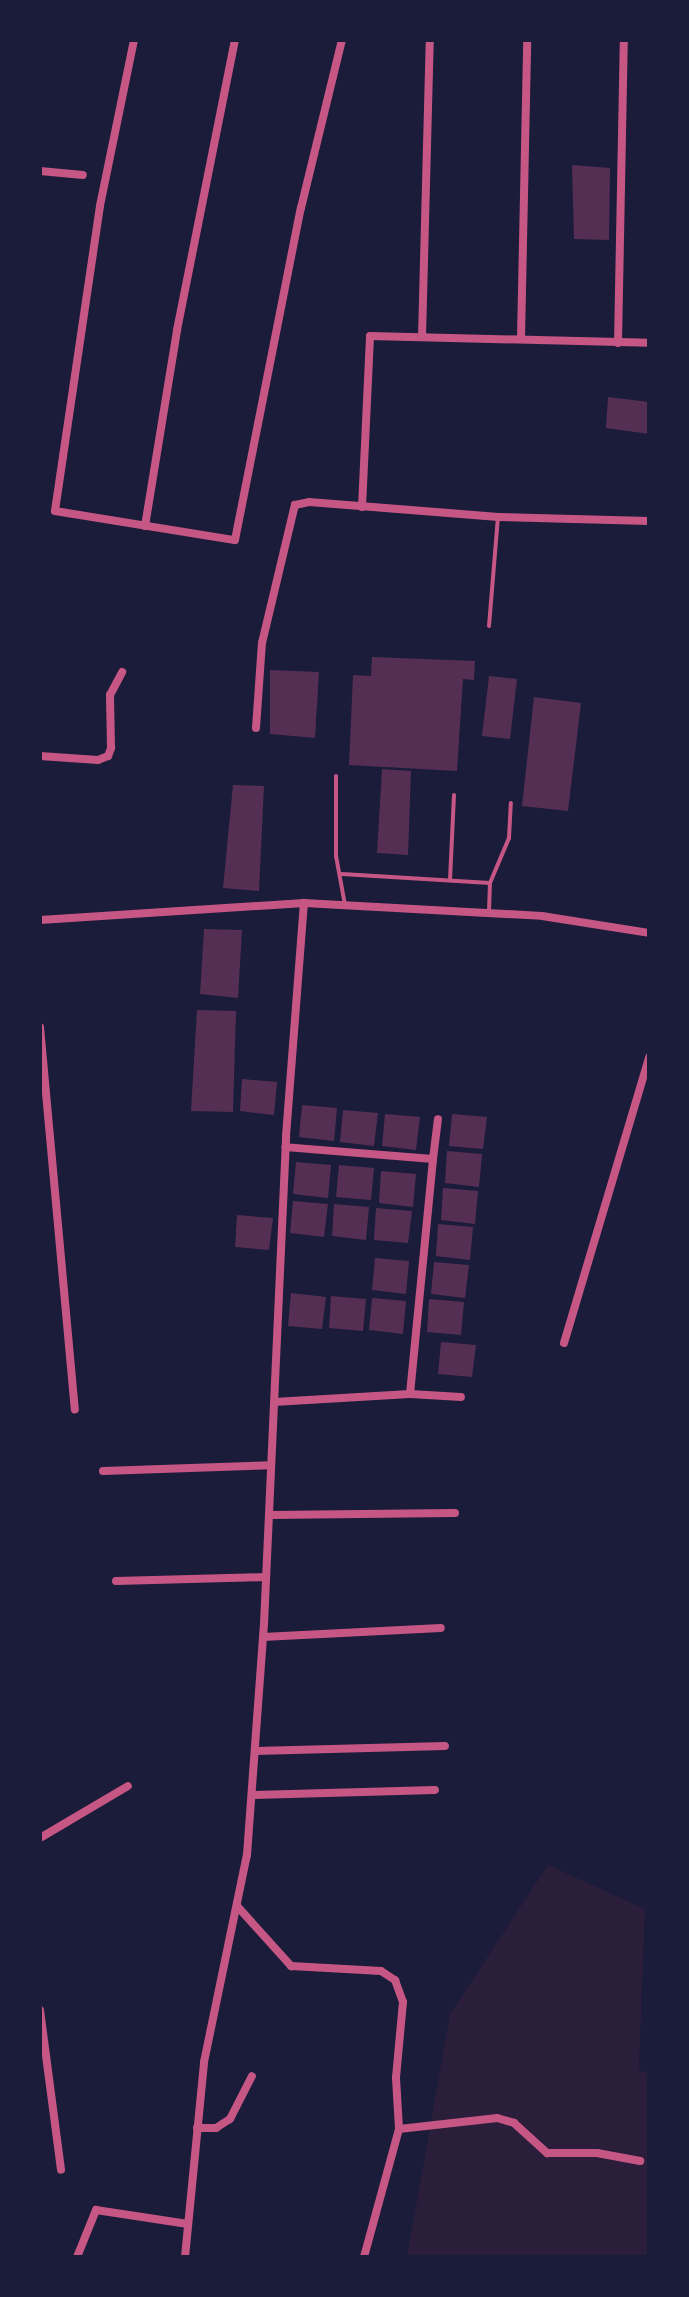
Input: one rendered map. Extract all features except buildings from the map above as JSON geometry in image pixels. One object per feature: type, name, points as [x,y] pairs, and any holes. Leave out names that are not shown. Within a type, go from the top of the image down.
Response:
[{"type":"street","points":[[134,40],[100,206],[55,511],[235,540],[301,208],[342,40]]},
{"type":"street","points":[[145,526],[177,330],[235,40]]},
{"type":"street","points":[[422,337],[430,40]]},
{"type":"street","points":[[521,338],[527,40]]},
{"type":"street","points":[[618,343],[624,40]]},
{"type":"street","points":[[40,171],[83,175]]},
{"type":"street","points":[[362,507],[370,336],[649,343]]},
{"type":"street","points":[[256,728],[262,643],[285,557],[290,514],[295,505],[309,502],[498,517],[649,521]]},
{"type":"street","points":[[40,756],[98,760],[108,756],[110,695],[122,672]]},
{"type":"street","points":[[185,2257],[204,2062],[247,1855],[263,1637],[285,1147],[304,903]]},
{"type":"street","points":[[40,920],[304,903],[542,916],[649,933]]},
{"type":"street","points":[[40,1027],[43,1102],[75,1409]]},
{"type":"street","points":[[564,1343],[649,1057]]},
{"type":"street","points":[[410,1394],[438,1119]]},
{"type":"street","points":[[285,1147],[433,1159]]},
{"type":"street","points":[[274,1402],[410,1394],[461,1397]]},
{"type":"street","points":[[103,1471],[271,1465]]},
{"type":"street","points":[[269,1515],[455,1513]]},
{"type":"street","points":[[116,1581],[266,1577]]},
{"type":"street","points":[[263,1637],[441,1628]]},
{"type":"street","points":[[255,1751],[445,1746]]},
{"type":"street","points":[[40,1838],[128,1786]]},
{"type":"street","points":[[252,1795],[435,1790]]},
{"type":"street","points":[[237,1906],[291,1966],[381,1971],[395,1980],[403,2002],[396,2078],[399,2129],[364,2257]]},
{"type":"street","points":[[40,2010],[61,2170]]},
{"type":"street","points":[[197,2128],[216,2128],[230,2119],[252,2076]]},
{"type":"street","points":[[399,2129],[497,2118],[514,2123],[547,2153],[597,2153],[640,2161]]},
{"type":"street","points":[[77,2257],[96,2210],[188,2224]]},
{"type":"lane","points":[[489,626],[498,517]]},
{"type":"lane","points":[[336,776],[336,856],[342,874],[345,905]]},
{"type":"lane","points":[[450,880],[454,795]]},
{"type":"lane","points":[[489,913],[490,883],[509,838],[511,803]]},
{"type":"lane","points":[[342,874],[490,883]]},
{"type":"shaded area","points":[[548,1865],[645,1909],[639,2069],[649,2075],[649,2257],[407,2257],[450,2014]]}]
